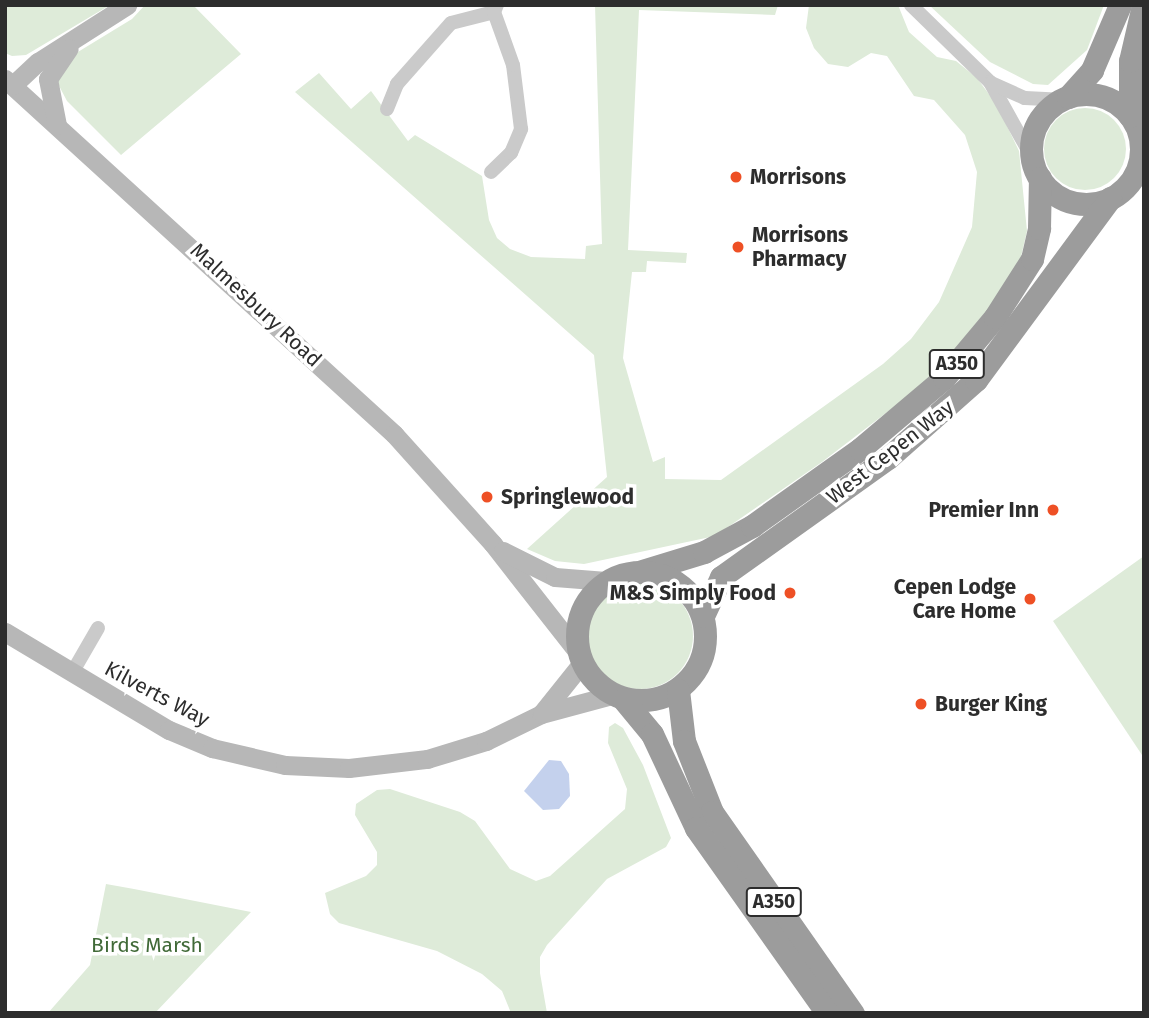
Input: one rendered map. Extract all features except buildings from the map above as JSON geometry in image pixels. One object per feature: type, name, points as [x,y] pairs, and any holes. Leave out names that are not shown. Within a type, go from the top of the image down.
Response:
[{"type":"highway","points":[[1120,5],[1092,70],[1038,122],[1036,168],[1054,194],[1074,202],[1110,198],[1128,184],[1139,164],[1140,137],[1130,116],[1129,61],[1143,5]]},
{"type":"highway","points":[[1064,99],[1102,96],[1130,116]]},
{"type":"highway","name":"West Cepen Way","points":[[642,571],[704,552],[746,530],[860,449],[944,378],[995,317],[1032,259],[1039,228],[1036,168]]},
{"type":"highway","name":"West Cepen Way","points":[[703,616],[721,577],[898,450],[976,380],[1110,198]]},
{"type":"highway","points":[[642,571],[664,576],[682,586],[703,616]]},
{"type":"highway","name":"A350","points":[[607,581],[642,571]]},
{"type":"highway","points":[[581,659],[577,639],[581,612],[607,581]]},
{"type":"highway","name":"A350","points":[[703,616],[704,652],[696,669],[678,690],[684,741],[712,812],[853,1013]]},
{"type":"highway","name":"A350","points":[[581,659],[597,684],[618,697],[652,734],[696,828],[827,1013]]},
{"type":"highway","points":[[618,697],[650,700],[678,690]]},
{"type":"main road","points":[[9,82],[127,5]]},
{"type":"main road","points":[[58,126],[48,79],[78,36]]},
{"type":"main road","name":"Malmesbury Road","points":[[9,82],[394,434],[493,544],[581,659]]},
{"type":"main road","name":"Malmesbury Road","points":[[493,544],[540,572],[607,581]]},
{"type":"main road","name":"Kilverts Way","points":[[5,632],[190,739],[236,755],[305,767],[349,768],[427,759],[486,741],[541,714],[618,697]]},
{"type":"main road","name":"Kilverts Way","points":[[541,714],[581,659]]},
{"type":"street","points":[[912,5],[989,82],[1036,168]]},
{"type":"street","points":[[387,108],[397,84],[452,23],[496,8],[513,65],[521,129],[511,153],[491,172]]},
{"type":"street","points":[[989,82],[1025,98],[1064,99]]},
{"type":"street","points":[[72,673],[98,628]]},
{"type":"green space","points":[[5,5],[110,5],[26,55],[12,56],[5,53]]},
{"type":"green space","points":[[145,5],[193,5],[241,54],[121,155],[67,101],[57,82],[68,58],[132,19]]},
{"type":"green space","points":[[595,5],[778,5],[775,15],[639,10],[628,250],[687,253],[686,263],[647,261],[646,272],[632,272],[623,358],[653,462],[665,457],[665,479],[721,480],[883,364],[911,339],[939,302],[972,227],[977,172],[965,135],[934,100],[914,96],[887,56],[871,53],[848,67],[828,64],[814,48],[806,28],[809,5],[898,5],[909,32],[937,57],[956,61],[977,78],[997,105],[1019,151],[1027,231],[1020,261],[1004,290],[929,380],[822,462],[715,536],[584,564],[555,561],[527,549],[607,477],[594,355],[295,92],[319,73],[351,109],[371,91],[408,141],[415,135],[482,176],[489,220],[497,238],[510,249],[531,257],[585,259],[586,246],[602,244]]},
{"type":"green space","points":[[929,5],[1104,5],[1087,50],[1048,85],[1033,84],[990,62]]},
{"type":"green space","points":[[1085,108],[1101,111],[1114,120],[1123,133],[1126,149],[1123,165],[1114,178],[1101,187],[1085,190],[1069,187],[1056,178],[1047,165],[1044,149],[1047,133],[1056,120],[1069,111]]},
{"type":"green space","points":[[1144,556],[1144,758],[1053,621]]},
{"type":"green space","points":[[640,583],[660,587],[677,599],[689,616],[693,636],[689,656],[677,673],[660,685],[640,689],[620,685],[603,673],[591,656],[587,636],[591,616],[603,599],[620,587]]},
{"type":"green space","points":[[615,723],[623,728],[643,765],[671,838],[666,847],[607,879],[547,945],[540,957],[540,973],[547,1013],[511,1013],[502,991],[482,974],[437,951],[339,923],[330,914],[325,893],[366,876],[377,865],[377,852],[355,815],[356,804],[377,790],[390,789],[460,812],[475,821],[510,869],[536,881],[550,876],[625,809],[627,789],[608,743],[609,727]]},
{"type":"green space","name":"Birds Marsh","points":[[106,884],[251,912],[155,1013],[48,1013],[90,965]]},
{"type":"water","points":[[549,760],[561,761],[569,774],[570,796],[559,809],[543,810],[524,791]]},
{"type":"place","name":"Morrisons","points":[[736,177]]},
{"type":"place","name":"Morrisons Pharmacy","points":[[738,247]]},
{"type":"place","name":"Springlewood","points":[[487,497]]},
{"type":"place","name":"Premier Inn","points":[[1053,510]]},
{"type":"place","name":"M&S Simply Food","points":[[790,593]]},
{"type":"place","name":"Cepen Lodge Care Home","points":[[1030,599]]},
{"type":"place","name":"Burger King","points":[[921,704]]}]
